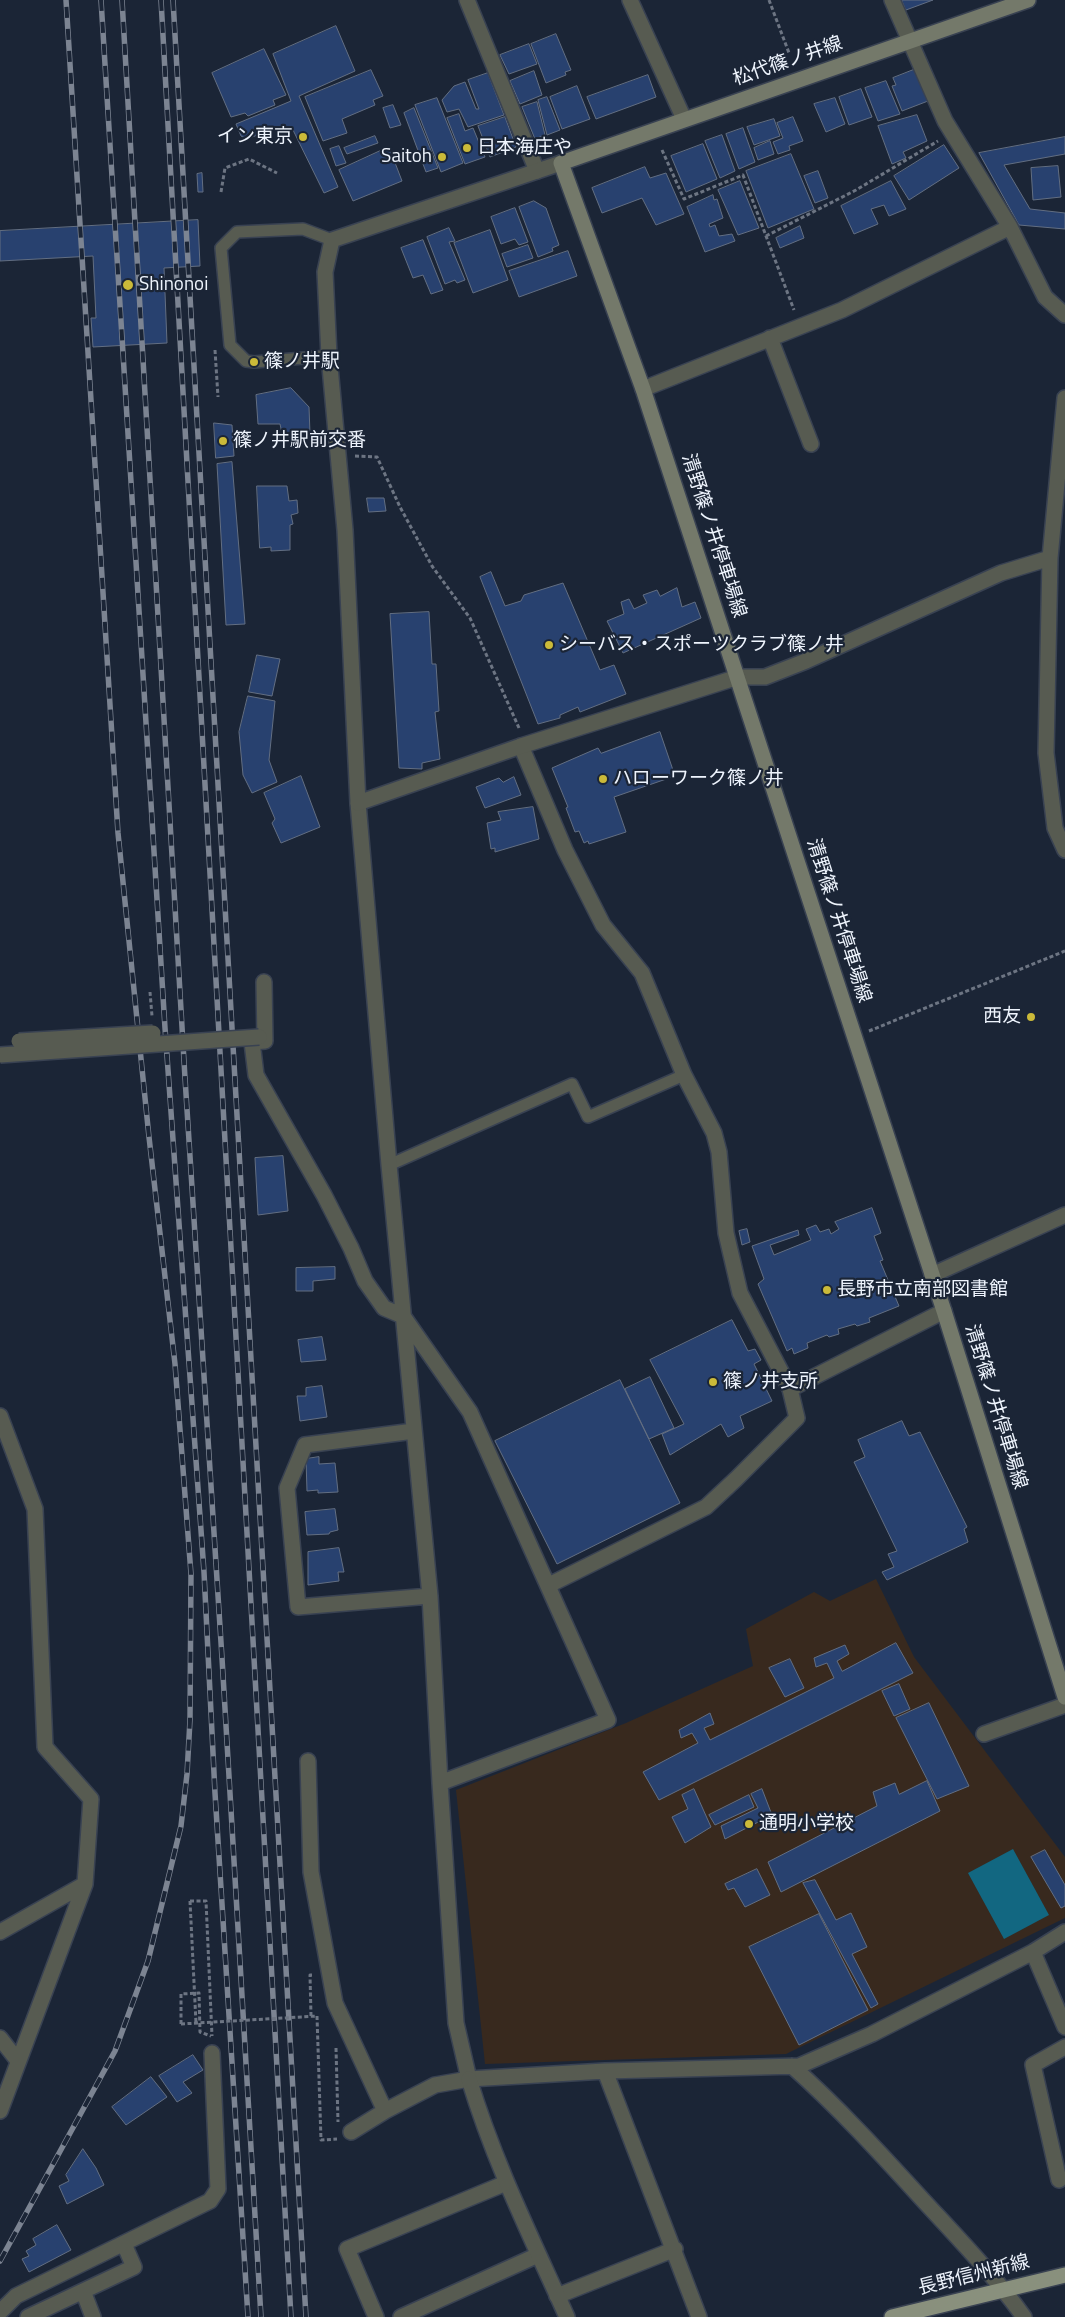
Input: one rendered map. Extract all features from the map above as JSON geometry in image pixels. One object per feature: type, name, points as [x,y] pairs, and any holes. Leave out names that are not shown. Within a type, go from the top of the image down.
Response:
[{"type":"main road","name":"松代篠ノ井線","points":[[561,163],[1028,0]]},
{"type":"main road","name":"清野篠ノ井停車場線","points":[[561,163],[643,388],[738,677],[944,1311],[1065,1697]]},
{"type":"main road","name":"長野信州新線","points":[[892,2317],[933,2312],[1004,2290],[1065,2275]]},
{"type":"street","points":[[467,0],[537,171]]},
{"type":"street","points":[[630,0],[684,119]]},
{"type":"street","points":[[892,0],[952,132],[1010,227],[1045,297],[1065,315]]},
{"type":"street","points":[[561,163],[332,240],[325,272],[329,356],[340,455],[358,804],[389,1165],[430,1596],[456,2023],[480,2115],[506,2183],[567,2317]]},
{"type":"street","points":[[643,388],[842,310],[1010,227]]},
{"type":"street","points":[[770,338],[811,444]]},
{"type":"street","points":[[1065,398],[1050,558],[1046,753],[1058,795],[1055,828],[1065,850]]},
{"type":"street","points":[[358,804],[524,746],[738,677],[765,676],[806,661],[1000,573],[1050,558]]},
{"type":"street","points":[[524,746],[565,850],[603,926],[642,972],[684,1075],[714,1133],[719,1152],[726,1233],[740,1293],[790,1389],[797,1418],[706,1507],[549,1585]]},
{"type":"street","points":[[264,982],[265,1041],[252,1042],[256,1075],[324,1195],[365,1281],[384,1308],[403,1316],[470,1412],[608,1720],[440,1783]]},
{"type":"street","points":[[20,1041],[153,1033]]},
{"type":"street","points":[[0,1055],[258,1037]]},
{"type":"street","points":[[932,1276],[1065,1215]]},
{"type":"street","points":[[790,1389],[944,1311]]},
{"type":"street","points":[[0,1416],[34,1509],[45,1747],[91,1799],[85,1884],[0,2111]]},
{"type":"street","points":[[414,1430],[305,1445],[287,1488],[298,1607],[430,1596]]},
{"type":"street","points":[[984,1734],[1065,1705]]},
{"type":"street","points":[[308,1761],[310,1872],[335,2004],[385,2111]]},
{"type":"street","points":[[0,1932],[85,1884]]},
{"type":"street","points":[[351,2132],[385,2111],[436,2085],[470,2080],[605,2071],[798,2066],[872,2034],[1033,1952],[1065,1932]]},
{"type":"street","points":[[1033,1952],[1065,2026]]},
{"type":"street","points":[[0,2038],[18,2061]]},
{"type":"street","points":[[1059,2180],[1033,2065],[1065,2047]]},
{"type":"street","points":[[0,2312],[16,2296],[210,2201],[218,2189],[212,2053]]},
{"type":"street","points":[[792,2066],[832,2102],[1004,2290],[1024,2317]]},
{"type":"street","points":[[605,2071],[675,2249],[699,2317]]},
{"type":"street","points":[[376,2317],[347,2249],[506,2183]]},
{"type":"street","points":[[28,2317],[134,2267],[124,2244]]},
{"type":"street","points":[[557,2296],[675,2249]]},
{"type":"street","points":[[401,2317],[538,2255]]},
{"type":"street","points":[[83,2291],[93,2317]]},
{"type":"lane","points":[[329,356],[246,361],[230,345],[221,248],[237,232],[303,229],[332,240]]},
{"type":"lane","points":[[389,1165],[572,1084],[588,1117],[684,1075]]},
{"type":"path","points":[[769,0],[790,53]]},
{"type":"path","points":[[766,236],[856,190],[952,132]]},
{"type":"path","points":[[662,150],[684,199],[743,175],[800,327]]},
{"type":"path","points":[[221,192],[225,168],[249,159],[277,173]]},
{"type":"path","points":[[214,341],[218,397]]},
{"type":"path","points":[[340,455],[377,457],[400,507],[432,566],[470,618],[524,746]]},
{"type":"path","points":[[855,1037],[1065,951]]},
{"type":"path","points":[[150,992],[153,1033]]},
{"type":"path","points":[[196,2023],[190,1901],[206,1900],[212,2036]]},
{"type":"path","points":[[200,2032],[199,1993],[181,1994],[181,2024],[196,2023],[317,2016],[321,2140],[339,2139],[336,2045]]},
{"type":"shaded area","name":"通明小学校","points":[[876,1579],[914,1657],[1065,1857],[1065,1918],[786,2054],[485,2064],[456,1790],[626,1723],[753,1666],[746,1629],[814,1592],[830,1601]]},
{"type":"water","points":[[1013,1849],[1049,1915],[1004,1939],[968,1873]]},
{"type":"building","points":[[902,0],[933,0],[906,10]]},
{"type":"building","points":[[336,26],[355,71],[299,96],[338,187],[324,193],[292,128],[283,132],[281,126],[247,139],[241,136],[236,124],[291,101],[273,54]]},
{"type":"building","points":[[556,34],[571,70],[565,72],[566,75],[546,83],[531,44]]},
{"type":"building","points":[[529,44],[537,64],[509,74],[500,55]]},
{"type":"building","points":[[264,49],[286,95],[273,100],[275,105],[248,116],[245,113],[231,117],[212,73]]},
{"type":"building","points":[[916,69],[928,101],[902,111],[892,86],[896,85],[893,78]]},
{"type":"building","points":[[371,70],[383,96],[373,100],[375,105],[342,119],[347,133],[323,141],[305,97]]},
{"type":"building","points":[[534,71],[542,95],[520,104],[510,81]]},
{"type":"building","points":[[488,73],[504,115],[468,127],[459,109],[447,112],[442,100],[454,86],[465,82],[476,109],[479,109],[468,80]]},
{"type":"building","points":[[648,75],[656,97],[596,119],[587,97]]},
{"type":"building","points":[[886,81],[900,114],[878,121],[865,88]]},
{"type":"building","points":[[577,86],[590,119],[562,129],[550,97]]},
{"type":"building","points":[[861,89],[872,117],[849,125],[839,97]]},
{"type":"building","points":[[547,97],[560,130],[547,135],[538,100]]},
{"type":"building","points":[[437,98],[463,163],[441,172],[415,105]]},
{"type":"building","points":[[835,98],[845,124],[826,132],[814,104]]},
{"type":"building","points":[[537,102],[545,135],[535,139],[522,107]]},
{"type":"building","points":[[393,105],[401,125],[390,128],[383,108]]},
{"type":"building","points":[[414,108],[438,168],[426,172],[404,113]]},
{"type":"building","points":[[459,114],[465,131],[473,128],[485,157],[465,164],[447,118]]},
{"type":"building","points":[[917,115],[927,141],[903,152],[906,158],[892,164],[878,126]]},
{"type":"building","points":[[505,117],[516,147],[490,157],[478,126]]},
{"type":"building","points":[[793,117],[803,141],[789,146],[790,150],[778,154],[773,142],[783,138],[777,123]]},
{"type":"building","points":[[774,119],[780,136],[754,145],[747,127]]},
{"type":"building","points":[[743,128],[755,162],[739,169],[726,134]]},
{"type":"building","points":[[722,135],[735,171],[720,178],[705,141]]},
{"type":"building","points":[[375,136],[378,143],[347,154],[344,148]]},
{"type":"building","points":[[1065,137],[1065,154],[1004,165],[1030,209],[1065,213],[1065,229],[1019,225],[979,153]]},
{"type":"building","points":[[770,141],[774,154],[758,160],[754,148]]},
{"type":"building","points":[[703,144],[717,179],[686,192],[671,156]]},
{"type":"building","points":[[944,145],[959,168],[909,200],[894,176]]},
{"type":"building","points":[[339,146],[346,163],[336,166],[330,149]]},
{"type":"building","points":[[389,147],[402,181],[353,201],[339,170]]},
{"type":"building","points":[[791,154],[814,209],[768,228],[746,171]]},
{"type":"building","points":[[1058,166],[1061,197],[1033,200],[1031,168]]},
{"type":"building","points":[[645,167],[650,178],[666,173],[684,214],[656,225],[642,198],[602,213],[592,188]]},
{"type":"building","points":[[818,171],[828,198],[815,203],[804,176]]},
{"type":"building","points":[[202,173],[203,192],[198,192],[197,174]]},
{"type":"building","points":[[740,181],[759,228],[738,235],[718,190]]},
{"type":"building","points":[[891,181],[906,209],[889,216],[884,205],[871,209],[878,224],[854,234],[841,206]]},
{"type":"building","points":[[713,195],[714,200],[717,199],[723,218],[709,224],[710,227],[715,225],[719,236],[732,234],[735,241],[705,252],[687,207]]},
{"type":"building","points":[[534,201],[546,208],[559,245],[552,248],[553,251],[538,257],[519,207]]},
{"type":"building","points":[[515,208],[528,242],[519,245],[515,239],[501,244],[491,217]]},
{"type":"building","points":[[198,220],[200,266],[164,268],[167,343],[93,347],[91,318],[96,318],[93,256],[0,261],[0,231]]},
{"type":"building","points":[[800,226],[804,238],[780,248],[776,238]]},
{"type":"building","points":[[449,228],[455,241],[449,242],[465,280],[457,283],[455,280],[445,284],[427,237]]},
{"type":"building","points":[[490,230],[508,280],[473,293],[454,243]]},
{"type":"building","points":[[423,240],[443,290],[431,294],[423,275],[413,278],[401,248]]},
{"type":"building","points":[[528,245],[533,258],[507,267],[502,254]]},
{"type":"building","points":[[568,251],[577,276],[519,297],[509,271]]},
{"type":"building","points":[[291,388],[309,407],[310,434],[283,438],[280,424],[258,424],[256,395]]},
{"type":"building","points":[[214,423],[232,425],[234,456],[216,458]]},
{"type":"building","points":[[232,462],[245,624],[226,625],[217,464]]},
{"type":"building","points":[[257,486],[287,486],[289,501],[297,500],[298,513],[291,515],[293,524],[290,525],[290,550],[271,551],[271,547],[260,548]]},
{"type":"building","points":[[367,498],[384,498],[386,511],[369,512]]},
{"type":"building","points":[[491,572],[505,606],[521,601],[524,595],[563,583],[600,670],[614,665],[626,694],[580,712],[578,707],[560,715],[560,718],[538,724],[480,577]]},
{"type":"building","points":[[677,588],[682,607],[695,602],[701,618],[623,653],[607,621],[624,614],[621,602],[629,599],[634,609],[647,603],[643,595],[657,590],[660,596]]},
{"type":"building","points":[[429,612],[432,664],[436,664],[439,711],[435,712],[440,759],[422,763],[422,769],[399,768],[390,614]]},
{"type":"building","points":[[257,655],[280,659],[272,696],[249,692]]},
{"type":"building","points":[[248,696],[275,701],[269,760],[277,782],[252,793],[243,775],[239,732]]},
{"type":"building","points":[[660,732],[675,776],[614,797],[626,832],[589,844],[588,841],[584,843],[579,831],[575,832],[566,808],[568,807],[552,768],[598,748],[601,753]]},
{"type":"building","points":[[301,776],[320,827],[281,843],[272,823],[275,819],[264,793]]},
{"type":"building","points":[[514,777],[521,795],[485,808],[476,787],[499,778],[503,782]]},
{"type":"building","points":[[533,807],[539,839],[495,852],[495,848],[491,849],[487,823],[501,820],[498,812]]},
{"type":"building","points":[[283,1156],[288,1211],[258,1215],[255,1158]]},
{"type":"building","points":[[872,1208],[881,1233],[874,1236],[883,1260],[880,1261],[899,1306],[869,1318],[870,1322],[838,1329],[839,1334],[829,1337],[827,1335],[807,1343],[808,1348],[794,1354],[792,1348],[787,1351],[758,1284],[764,1279],[752,1246],[798,1230],[799,1235],[770,1245],[774,1255],[811,1240],[806,1229],[816,1225],[820,1232],[829,1229],[831,1234],[839,1229],[835,1222]]},
{"type":"building","points":[[747,1229],[750,1242],[742,1245],[739,1231]]},
{"type":"building","points":[[335,1267],[335,1279],[313,1281],[313,1291],[296,1291],[296,1268]]},
{"type":"building","points":[[732,1320],[748,1351],[755,1349],[761,1360],[754,1364],[772,1401],[740,1416],[744,1428],[728,1437],[721,1424],[670,1455],[662,1434],[684,1424],[650,1360]]},
{"type":"building","points":[[322,1337],[326,1360],[301,1362],[298,1340]]},
{"type":"building","points":[[650,1377],[674,1428],[649,1439],[625,1389]]},
{"type":"building","points":[[620,1380],[680,1503],[557,1564],[495,1441]]},
{"type":"building","points":[[322,1386],[327,1417],[300,1421],[297,1396],[306,1396],[306,1388]]},
{"type":"building","points":[[902,1421],[909,1436],[920,1432],[967,1527],[964,1529],[968,1542],[887,1580],[882,1572],[894,1567],[888,1554],[897,1551],[854,1462],[865,1457],[858,1440]]},
{"type":"building","points":[[319,1457],[319,1464],[335,1463],[338,1492],[318,1493],[318,1490],[307,1491],[306,1459]]},
{"type":"building","points":[[335,1509],[338,1530],[329,1534],[307,1535],[305,1512]]},
{"type":"building","points":[[339,1548],[344,1572],[338,1572],[339,1581],[308,1585],[308,1552]]},
{"type":"building","points":[[896,1643],[913,1673],[659,1800],[643,1772],[698,1743],[692,1733],[681,1738],[679,1730],[710,1713],[714,1724],[704,1728],[710,1740],[834,1678],[827,1663],[816,1667],[814,1658],[845,1645],[849,1654],[837,1661],[842,1671]]},
{"type":"building","points":[[790,1659],[804,1688],[785,1697],[769,1668]]},
{"type":"building","points":[[899,1684],[910,1709],[894,1716],[882,1691]]},
{"type":"building","points":[[929,1703],[969,1786],[937,1799],[896,1718]]},
{"type":"building","points":[[927,1781],[940,1811],[781,1892],[768,1862],[877,1806],[873,1792],[895,1783],[899,1794]]},
{"type":"building","points":[[694,1789],[711,1827],[685,1843],[672,1817],[688,1809],[682,1795]]},
{"type":"building","points":[[762,1789],[772,1815],[725,1839],[721,1826],[758,1808],[751,1794]]},
{"type":"building","points":[[749,1795],[754,1807],[715,1825],[709,1815]]},
{"type":"building","points":[[1045,1850],[1065,1885],[1065,1906],[1061,1908],[1031,1857]]},
{"type":"building","points":[[757,1869],[770,1895],[745,1907],[734,1888],[728,1890],[725,1884]]},
{"type":"building","points":[[815,1880],[836,1920],[851,1913],[867,1947],[852,1954],[878,2004],[871,2008],[803,1883]]},
{"type":"building","points":[[819,1914],[868,2010],[799,2045],[749,1947]]},
{"type":"building","points":[[193,2055],[203,2070],[183,2082],[192,2093],[177,2102],[159,2076]]},
{"type":"building","points":[[151,2077],[167,2097],[126,2125],[112,2107]]},
{"type":"building","points":[[83,2149],[96,2168],[104,2185],[67,2204],[59,2186],[69,2181],[66,2175]]},
{"type":"building","points":[[57,2225],[71,2250],[29,2272],[22,2259],[29,2256],[26,2251],[36,2245],[33,2239]]},
{"type":"railway","points":[[0,2261],[115,2051],[148,1961],[181,1826],[187,1774],[190,1720],[191,1574],[175,1364],[149,1137],[118,833],[66,0]]},
{"type":"railway","points":[[101,0],[165,1028],[204,1572],[215,1793],[248,2317]]},
{"type":"railway","points":[[122,0],[185,1078],[261,2317]]},
{"type":"railway","points":[[161,0],[291,2317]]},
{"type":"railway","points":[[173,0],[306,2317]]},
{"type":"place","name":"イン東京","points":[[303,137]]},
{"type":"place","name":"日本海庄や","points":[[467,148]]},
{"type":"place","name":"Saitoh","points":[[442,157]]},
{"type":"place","name":"Shinonoi","points":[[128,285]]},
{"type":"place","name":"篠ノ井駅","points":[[254,362]]},
{"type":"place","name":"篠ノ井駅前交番","points":[[223,441]]},
{"type":"place","name":"シーバス・スポーツクラブ篠ノ井","points":[[549,645]]},
{"type":"place","name":"ハローワーク篠ノ井","points":[[603,779]]},
{"type":"place","name":"西友","points":[[1031,1017]]},
{"type":"place","name":"長野市立南部図書館","points":[[827,1290]]},
{"type":"place","name":"篠ノ井支所","points":[[713,1382]]},
{"type":"place","name":"通明小学校","points":[[749,1824]]}]
